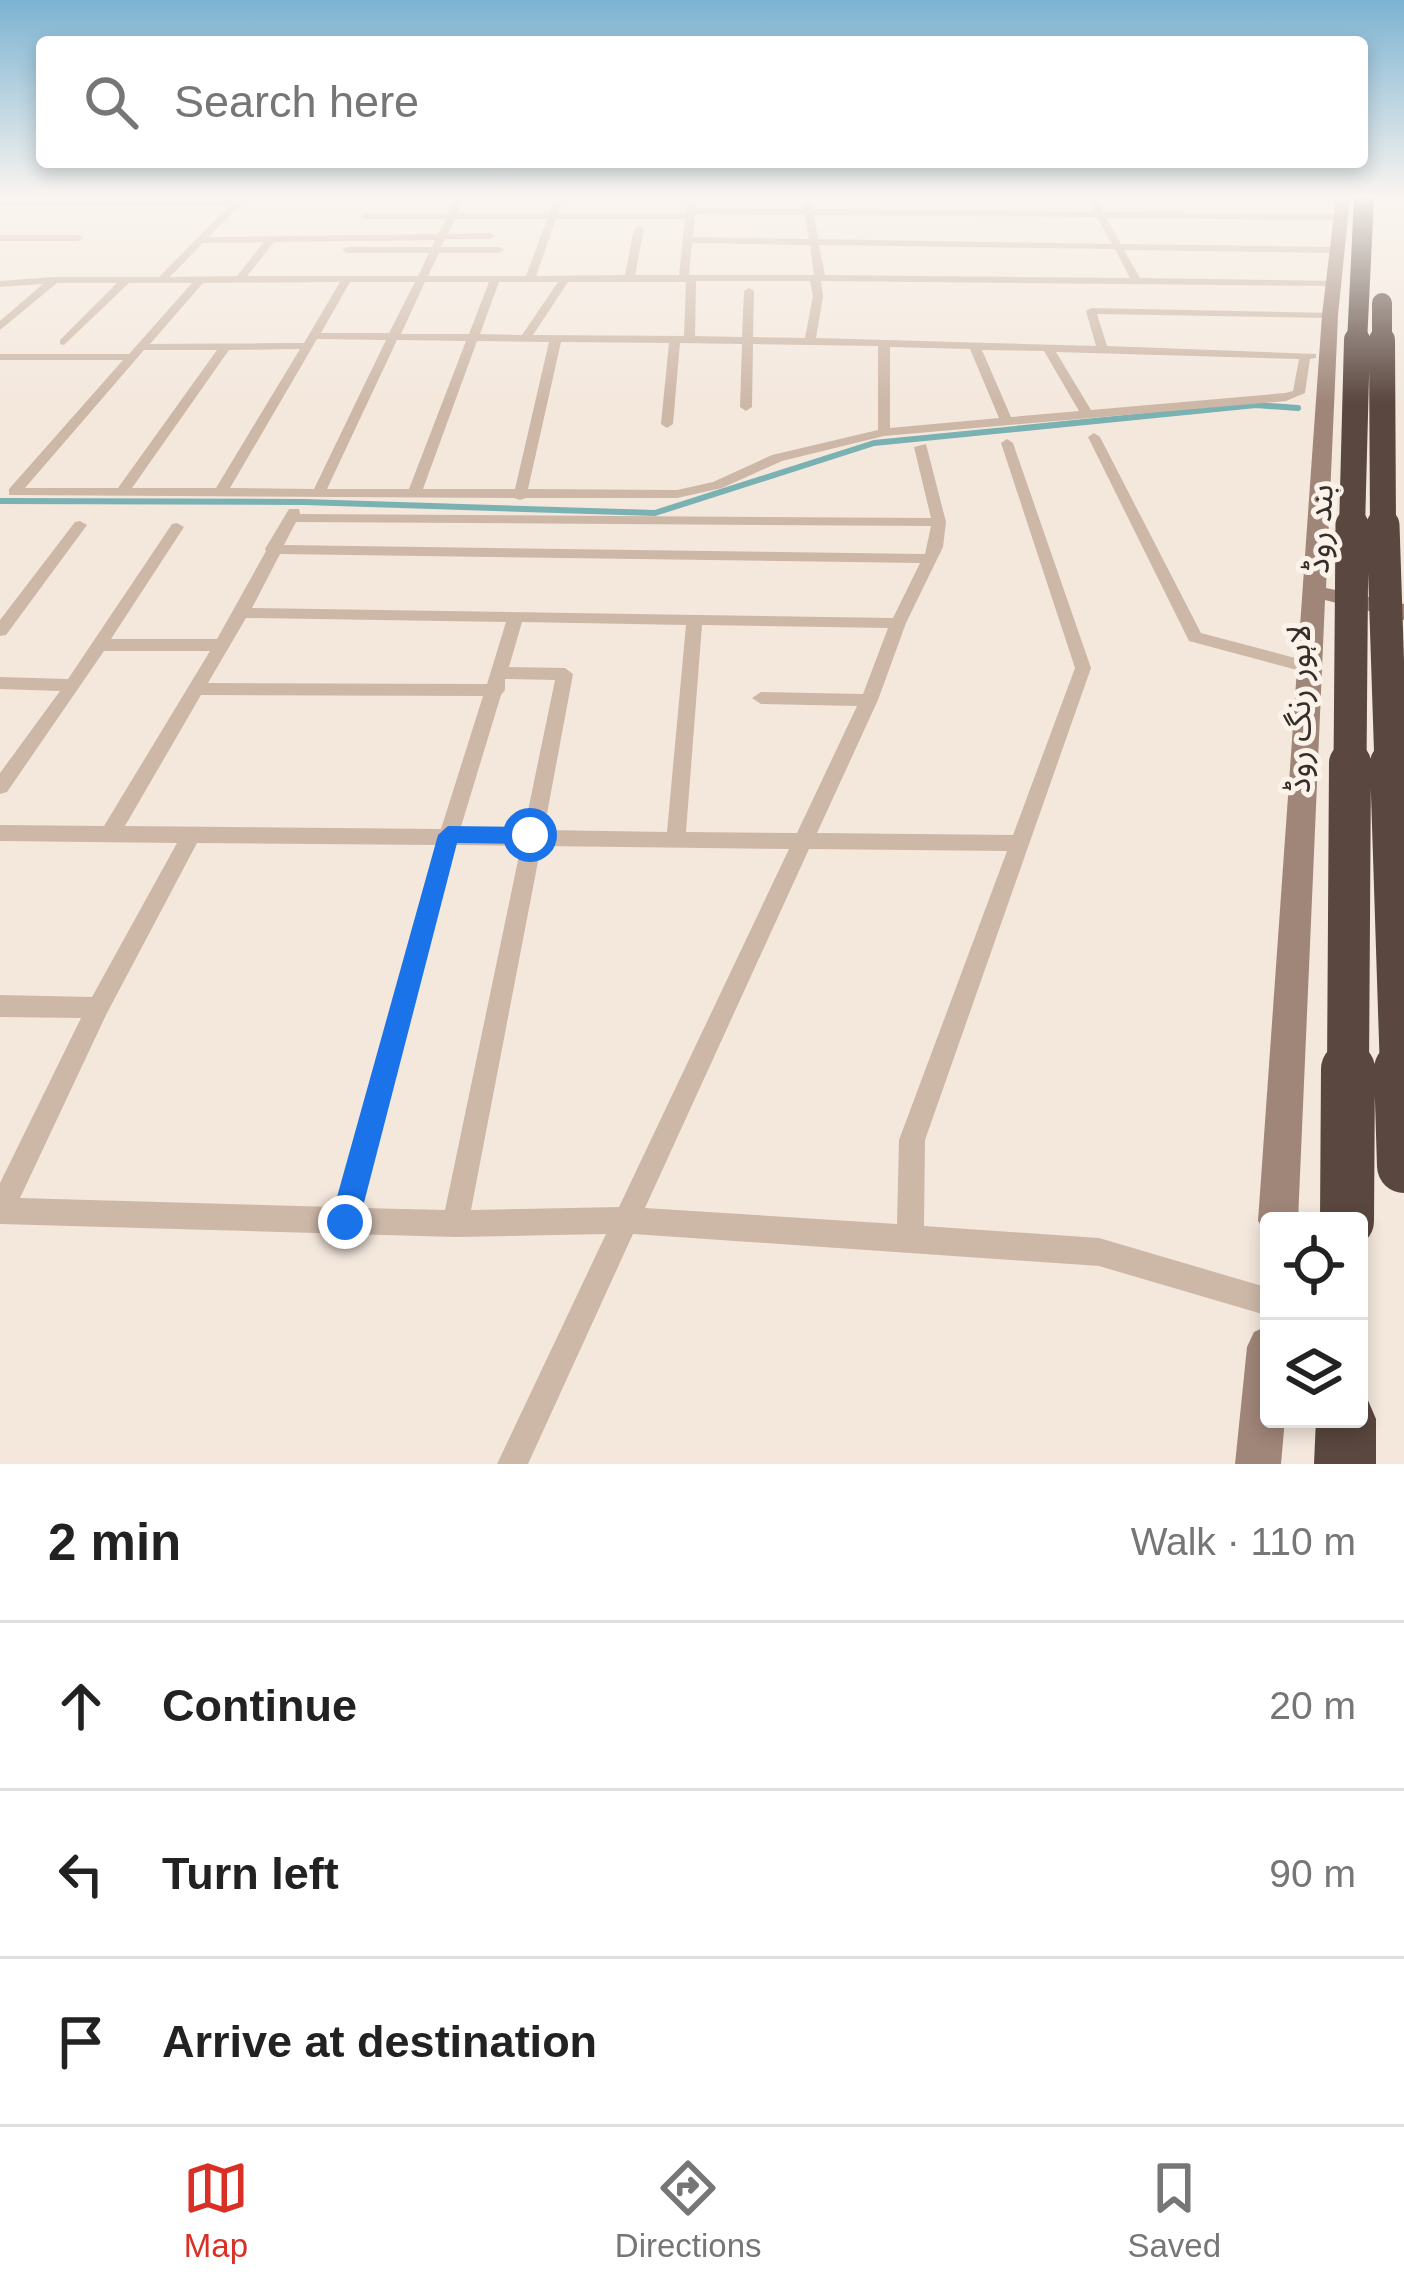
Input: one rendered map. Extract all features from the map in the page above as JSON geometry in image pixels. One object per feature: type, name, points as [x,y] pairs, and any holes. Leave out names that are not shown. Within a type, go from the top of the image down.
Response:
[{"type":"highway","name":"لاہور رنگ روڈ","points":[[1347,1212],[1350,266]]},
{"type":"highway","points":[[1382,266],[1381,459],[1404,1166]]},
{"type":"highway","points":[[1345,1464],[1346,1428]]},
{"type":"main road","name":"بند روڈ","points":[[1278,1212],[1316,590],[1317,356],[1330,315],[1334,266]]},
{"type":"main road","points":[[1316,590],[1404,612]]},
{"type":"main road","points":[[1258,1464],[1261,1428]]},
{"type":"street","points":[[162,279],[175,266]]},
{"type":"street","points":[[240,279],[250,266]]},
{"type":"street","points":[[318,494],[425,266]]},
{"type":"street","points":[[530,279],[535,266]]},
{"type":"street","points":[[629,279],[632,266]]},
{"type":"street","points":[[667,424],[682,339],[688,266]]},
{"type":"street","points":[[811,341],[818,296],[816,266]]},
{"type":"street","points":[[1128,266],[1137,281]]},
{"type":"street","points":[[0,284],[419,278],[1332,283]]},
{"type":"street","points":[[7,492],[201,279]]},
{"type":"street","points":[[220,494],[347,279]]},
{"type":"street","points":[[414,495],[496,279]]},
{"type":"street","points":[[527,336],[565,279]]},
{"type":"street","points":[[0,327],[53,280]]},
{"type":"street","points":[[64,341],[126,280]]},
{"type":"street","points":[[746,407],[748,292]]},
{"type":"street","points":[[1102,348],[1091,311],[1330,315]]},
{"type":"street","points":[[0,357],[394,335],[1317,356],[1299,393],[1088,416],[1007,432],[884,432],[777,458],[717,484],[677,494],[7,492]]},
{"type":"street","points":[[520,496],[556,337]]},
{"type":"street","points":[[884,344],[884,432]]},
{"type":"street","points":[[122,493],[225,347]]},
{"type":"street","points":[[910,1238],[912,1140],[1083,668],[975,347]]},
{"type":"street","points":[[1048,348],[1088,416]]},
{"type":"street","points":[[1094,437],[1195,637],[1308,667]]},
{"type":"street","points":[[512,1464],[931,559],[939,522],[921,447]]},
{"type":"street","points":[[110,834],[241,613],[292,515],[939,522]]},
{"type":"street","points":[[0,631],[80,525]]},
{"type":"street","points":[[0,787],[74,685],[177,527]]},
{"type":"street","points":[[272,549],[931,559]]},
{"type":"street","points":[[241,613],[898,623]]},
{"type":"street","points":[[345,1222],[448,835],[515,617]]},
{"type":"street","points":[[676,837],[694,620]]},
{"type":"street","points":[[100,645],[222,645]]},
{"type":"street","points":[[197,688],[498,681],[565,674],[454,1224]]},
{"type":"street","points":[[0,683],[74,685]]},
{"type":"street","points":[[761,698],[869,700]]},
{"type":"street","points":[[0,832],[1020,843]]},
{"type":"street","points":[[191,835],[98,1008],[0,1211],[454,1224],[625,1220],[910,1238],[1099,1252],[1260,1300]]},
{"type":"street","points":[[0,1006],[98,1008]]},
{"type":"waterway","points":[[0,501],[304,502],[655,513],[874,443],[1256,405],[1298,408]]},
{"type":"route","points":[[345,1222],[448,835],[530,835]]}]
